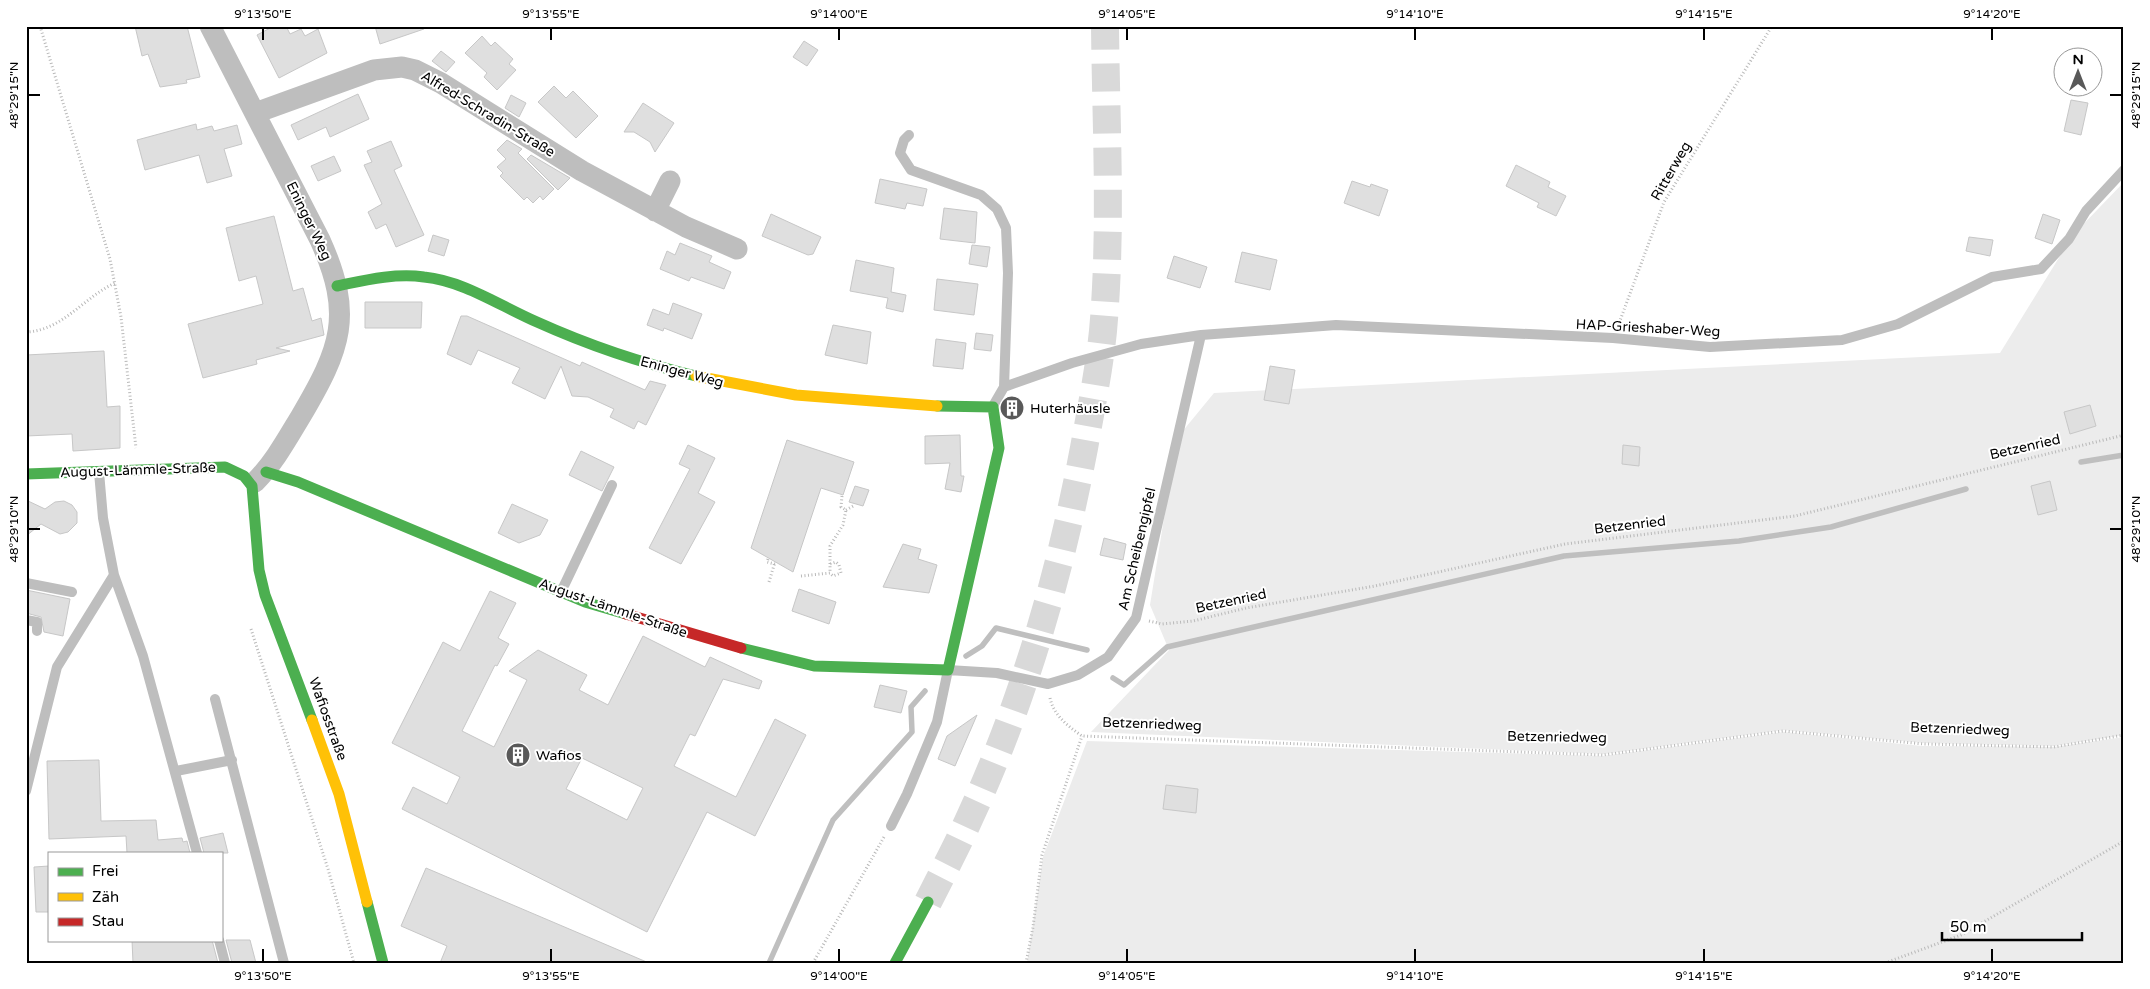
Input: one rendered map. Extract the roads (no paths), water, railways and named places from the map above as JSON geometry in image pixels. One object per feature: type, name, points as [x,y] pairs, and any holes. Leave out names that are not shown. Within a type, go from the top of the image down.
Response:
[{"type":"street","name":"Eninger Weg","points":[[210,26],[320,240],[337,286],[394,276],[437,279],[460,286],[581,341],[675,372],[752,389],[863,403],[993,406]]},
{"type":"street","name":"Alfred-Schradin-Straße","points":[[255,113],[374,70],[402,67],[415,70],[441,83],[560,158],[686,227],[737,249]]},
{"type":"street","points":[[656,210],[670,181]]},
{"type":"street","points":[[259,479],[324,377],[331,362],[339,331],[340,312],[337,286]]},
{"type":"street","points":[[948,670],[999,448],[993,406]]},
{"type":"street","name":"August-Lämmle-Straße","points":[[26,474],[224,467],[244,476],[298,482],[561,592],[632,618],[789,661],[838,668],[906,667],[948,670]]},
{"type":"street","name":"Wafiosstraße","points":[[259,479],[259,570],[265,595],[340,794],[383,963]]},
{"type":"street","points":[[895,963],[928,902]]},
{"type":"lane","points":[[909,135],[904,140],[900,153],[911,170],[981,195],[997,209],[1006,228],[1008,273],[1004,387],[993,406]]},
{"type":"lane","name":"HAP-Grieshaber-Weg","points":[[1004,387],[1107,352],[1141,344],[1201,335],[1336,325],[1613,338],[1710,347],[1842,340],[1898,324],[1992,277],[2041,270],[2069,239],[2086,210],[2124,170]]},
{"type":"lane","name":"Am Scheibengipfel","points":[[948,670],[996,673],[1048,684],[1078,675],[1108,656],[1136,618],[1201,335]]},
{"type":"lane","points":[[99,471],[103,518],[114,575],[143,656],[197,852]]},
{"type":"lane","points":[[561,592],[612,485]]},
{"type":"lane","points":[[26,791],[57,667],[114,575]]},
{"type":"lane","points":[[26,583],[72,592]]},
{"type":"lane","points":[[26,620],[36,622],[37,631]]},
{"type":"lane","points":[[891,826],[907,794],[937,722],[948,670]]},
{"type":"lane","points":[[215,699],[284,963]]},
{"type":"lane","points":[[176,771],[232,760]]},
{"type":"lane","points":[[220,942],[225,963]]},
{"type":"waterway","points":[[2081,462],[2124,455]]},
{"type":"waterway","points":[[1113,678],[1124,685],[1167,647],[1564,556],[1739,541],[1831,527],[1966,489]]},
{"type":"waterway","points":[[966,656],[982,646],[996,628],[1087,650]]},
{"type":"waterway","points":[[769,963],[833,820],[912,732],[911,707],[925,691]]},
{"type":"tunnel","points":[[928,902],[965,828],[989,773],[1023,682],[1052,589],[1084,448],[1095,390],[1106,293],[1108,178],[1105,26]]},
{"type":"place","name":"Huterhäusle","points":[[1012,408]]},
{"type":"place","name":"Wafios","points":[[518,755]]}]
